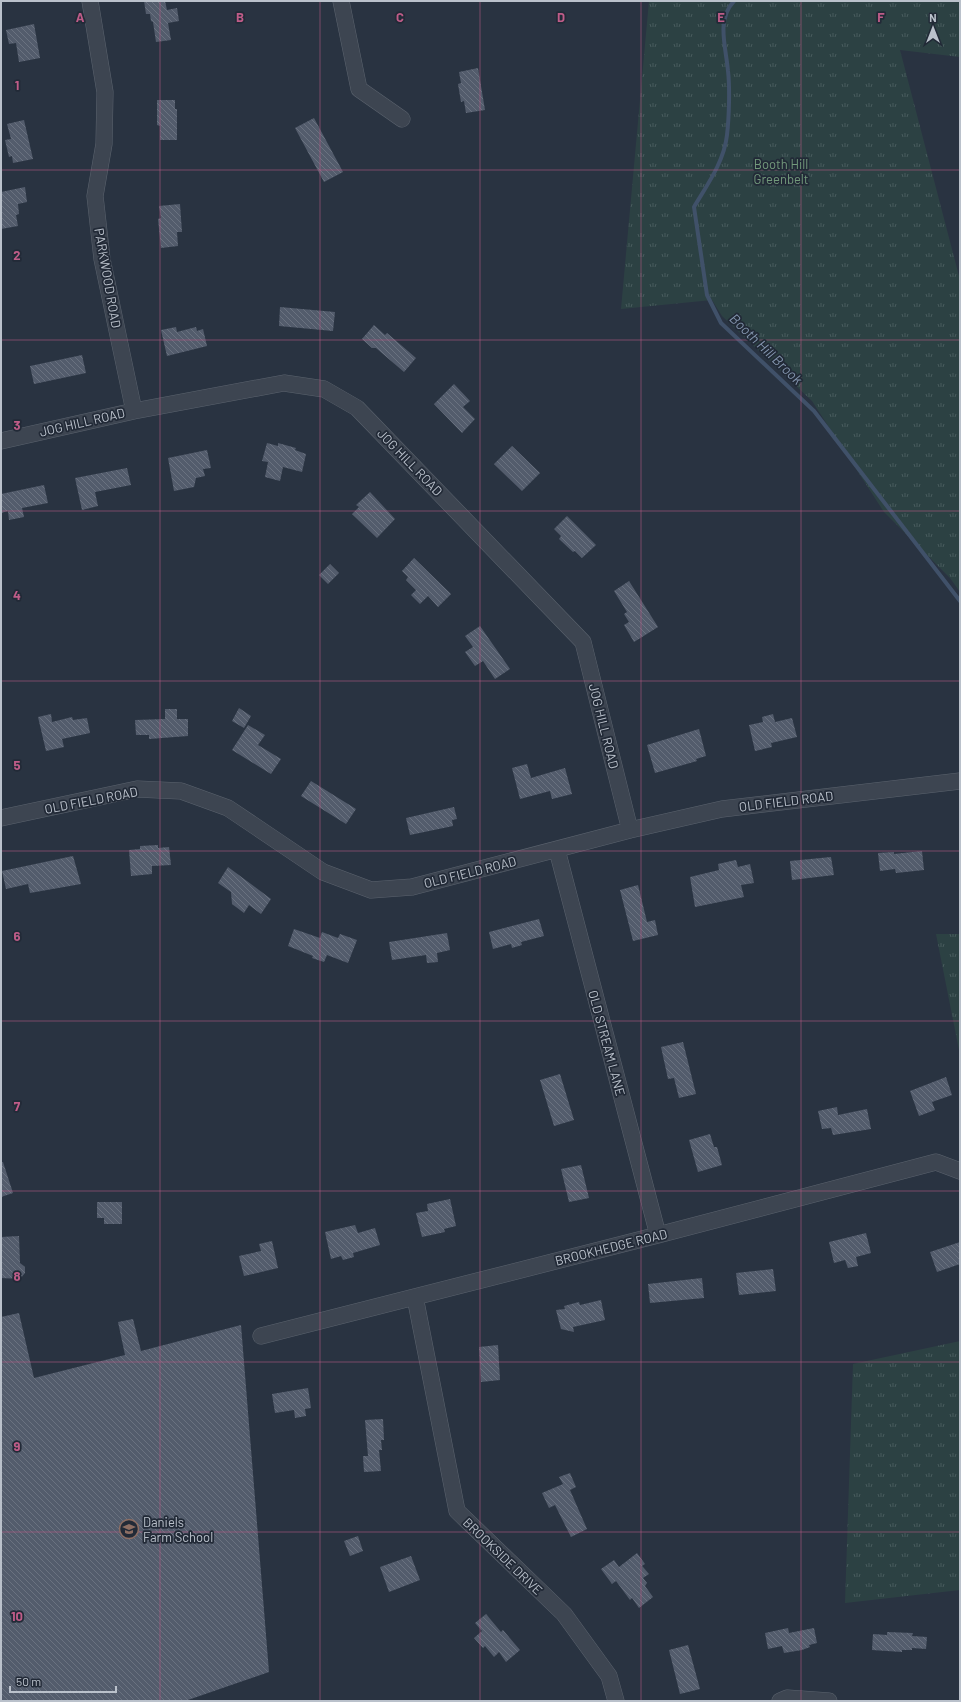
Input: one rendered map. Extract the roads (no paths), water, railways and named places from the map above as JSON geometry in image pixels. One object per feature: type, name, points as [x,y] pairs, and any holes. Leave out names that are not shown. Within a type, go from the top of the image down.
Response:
[{"type":"street","name":"PARKWOOD ROAD","points":[[90,1],[105,92],[104,144],[95,196],[102,259],[134,411]]},
{"type":"street","points":[[341,1],[359,89],[402,119]]},
{"type":"street","name":"JOG HILL ROAD","points":[[1,441],[134,411],[284,383],[324,389],[357,408],[583,642],[630,830]]},
{"type":"street","name":"OLD FIELD ROAD","points":[[1,818],[137,789],[181,791],[228,808],[323,872],[372,890],[412,887],[630,830],[722,809],[960,781]]},
{"type":"street","name":"OLD STREAM LANE","points":[[557,850],[658,1236]]},
{"type":"street","name":"BROOKHEDGE ROAD","points":[[261,1336],[658,1236],[936,1162],[960,1171]]},
{"type":"street","name":"BROOKSIDE DRIVE","points":[[415,1297],[457,1511],[564,1614],[609,1676],[616,1701]]},
{"type":"street","points":[[780,1701],[787,1698],[829,1701]]},
{"type":"waterway","name":"Booth Hill Brook","points":[[734,1],[728,8],[724,25],[724,43],[728,71],[729,94],[727,135],[719,164],[694,207],[707,295],[721,323],[814,411],[960,601]]},
{"type":"place","name":"Daniels Farm School","points":[[129,1529]]},
{"type":"park label","name":"Booth Hill Greenbelt","points":[[781,172]]}]
